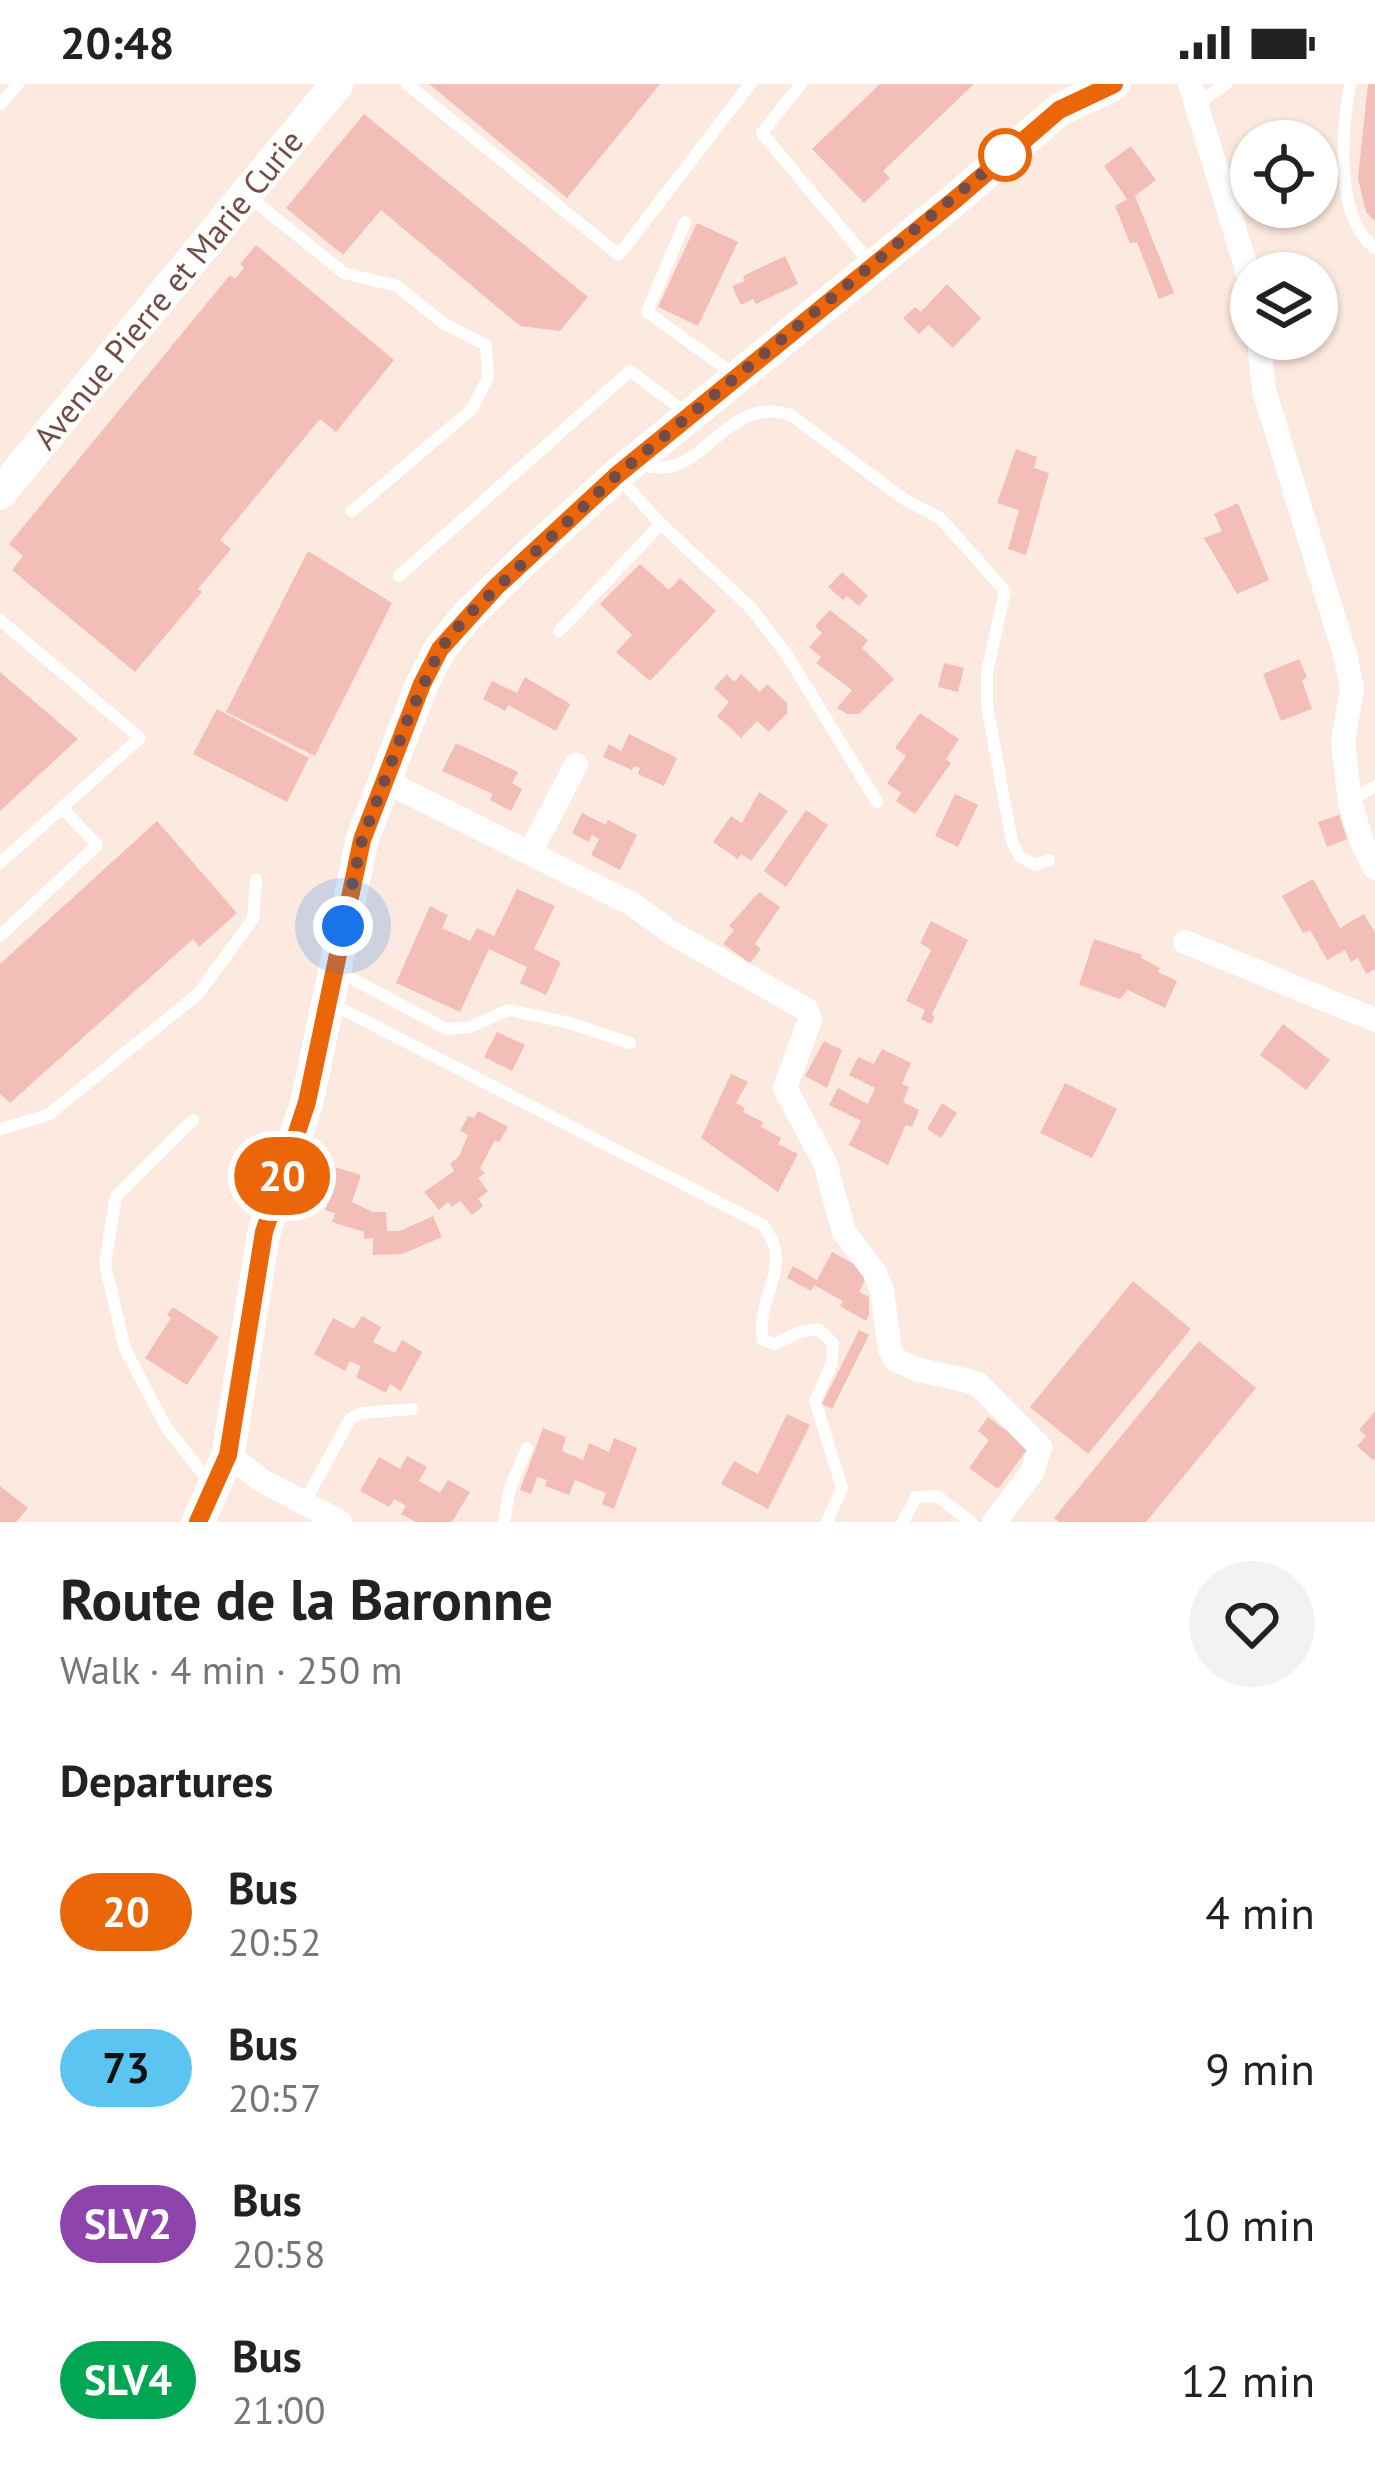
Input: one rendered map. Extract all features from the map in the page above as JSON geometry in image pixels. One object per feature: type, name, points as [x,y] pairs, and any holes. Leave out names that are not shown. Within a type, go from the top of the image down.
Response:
[{"type":"main road","name":"Avenue Pierre et Marie Curie","points":[[0,493],[337,84]]},
{"type":"main road","points":[[198,1522],[228,1455],[264,1232],[307,1102],[362,840],[440,649],[496,587],[626,468],[1059,110],[1114,84]]},
{"type":"street","points":[[1193,94],[1241,252]]},
{"type":"street","points":[[1260,360],[1264,390],[1330,597],[1349,674],[1351,717],[1343,742],[1350,802],[1375,868]]},
{"type":"street","points":[[530,854],[576,765]]},
{"type":"street","points":[[383,780],[632,904],[672,933],[807,1010],[810,1020],[785,1088],[825,1163],[844,1232],[874,1271],[882,1290],[890,1350],[905,1366],[977,1383],[1040,1447],[1032,1473],[994,1522]]},
{"type":"street","points":[[1185,942],[1375,1020]]},
{"type":"street","points":[[228,1455],[260,1480],[340,1522]]},
{"type":"lane","points":[[0,105],[18,84]]},
{"type":"lane","points":[[407,84],[619,255],[750,84]]},
{"type":"lane","points":[[801,84],[762,133],[873,266]]},
{"type":"lane","points":[[1193,94],[1226,84]]},
{"type":"lane","points":[[1350,84],[1344,118],[1348,205],[1362,238],[1375,248]]},
{"type":"lane","points":[[246,194],[344,273],[398,286],[443,323],[486,345],[488,377],[471,410],[352,511]]},
{"type":"lane","points":[[685,222],[647,312],[737,377]]},
{"type":"lane","points":[[399,576],[630,370],[690,416]]},
{"type":"lane","points":[[626,468],[667,470],[748,414],[778,411],[954,530],[1004,591],[987,671],[990,728],[1012,842],[1020,856],[1036,865],[1049,860]]},
{"type":"lane","points":[[626,468],[661,524],[751,608],[787,655],[877,802]]},
{"type":"lane","points":[[559,631],[661,524]]},
{"type":"lane","points":[[0,620],[140,738],[0,862]]},
{"type":"lane","points":[[1350,802],[1375,787]]},
{"type":"lane","points":[[0,937],[98,845],[62,808]]},
{"type":"lane","points":[[0,1129],[48,1115],[197,994],[253,919],[256,880]]},
{"type":"lane","points":[[330,985],[446,1029],[470,1028],[509,1010],[570,1022],[630,1043]]},
{"type":"lane","points":[[330,985],[763,1226],[775,1240],[779,1256],[760,1324],[764,1340],[776,1344],[818,1329],[833,1343],[832,1363],[815,1401],[842,1488],[827,1522]]},
{"type":"lane","points":[[193,1120],[116,1196],[105,1264],[125,1349],[166,1426],[215,1490]]},
{"type":"lane","points":[[304,1503],[350,1419],[361,1413],[412,1409]]},
{"type":"lane","points":[[504,1522],[510,1488],[527,1448]]},
{"type":"lane","points":[[903,1522],[916,1497],[937,1496],[971,1522]]},
{"type":"building","points":[[429,84],[660,84],[567,198]]},
{"type":"building","points":[[880,84],[974,84],[883,171],[890,178],[864,203],[812,149]]},
{"type":"building","points":[[1368,84],[1375,84],[1375,221],[1366,212],[1358,178]]},
{"type":"building","points":[[364,114],[588,297],[560,331],[520,326],[381,210],[343,255],[286,208]]},
{"type":"building","points":[[1131,146],[1156,180],[1135,196],[1174,293],[1159,299],[1137,242],[1130,243],[1115,206],[1127,199],[1104,166]]},
{"type":"building","points":[[697,223],[738,242],[698,326],[658,307]]},
{"type":"building","points":[[256,245],[394,360],[336,432],[320,419],[220,540],[231,549],[135,672],[12,570],[23,556],[9,544],[230,275],[235,279],[244,268],[240,264]]},
{"type":"building","points":[[785,256],[798,284],[756,304],[753,299],[741,305],[732,286]]},
{"type":"building","points":[[947,284],[981,318],[953,348],[929,325],[919,334],[903,318],[915,307],[921,312]]},
{"type":"building","points":[[1016,449],[1037,457],[1034,468],[1049,473],[1026,555],[1008,549],[1019,510],[997,503]]},
{"type":"building","points":[[1238,503],[1269,580],[1237,594],[1204,538],[1222,531],[1214,514]]},
{"type":"building","points":[[308,551],[392,603],[315,756],[226,712]]},
{"type":"building","points":[[640,564],[669,590],[680,578],[716,611],[650,681],[616,652],[632,635],[600,604]]},
{"type":"building","points":[[842,572],[868,596],[859,606],[828,587]]},
{"type":"building","points":[[830,610],[868,640],[862,648],[894,679],[859,714],[837,708],[852,690],[816,663],[821,657],[809,647],[822,633],[815,626]]},
{"type":"building","points":[[1299,659],[1312,709],[1281,721],[1263,674]]},
{"type":"building","points":[[944,663],[964,668],[958,692],[938,687]]},
{"type":"building","points":[[0,672],[78,739],[0,811]]},
{"type":"building","points":[[727,674],[734,682],[741,674],[760,692],[767,684],[787,703],[787,713],[769,732],[757,721],[741,738],[717,716],[729,702],[714,688]]},
{"type":"building","points":[[525,677],[570,704],[556,731],[508,705],[505,711],[483,699],[492,681],[517,693]]},
{"type":"building","points":[[217,709],[309,758],[287,802],[193,754]]},
{"type":"building","points":[[920,713],[959,739],[946,759],[951,763],[915,814],[896,801],[901,793],[887,783],[906,756],[895,748]]},
{"type":"building","points":[[629,734],[677,758],[664,786],[638,774],[640,768],[632,770],[603,757],[609,744],[621,751]]},
{"type":"building","points":[[456,743],[518,772],[512,783],[522,789],[511,811],[490,800],[493,794],[442,771]]},
{"type":"building","points":[[759,792],[788,811],[751,861],[741,854],[738,859],[713,842],[731,816],[742,823]]},
{"type":"building","points":[[955,794],[978,805],[958,847],[935,836]]},
{"type":"building","points":[[806,810],[828,825],[786,887],[764,871]]},
{"type":"building","points":[[582,813],[637,835],[620,870],[591,855],[599,839],[592,835],[589,842],[572,833]]},
{"type":"building","points":[[1339,815],[1347,839],[1327,847],[1318,822]]},
{"type":"building","points":[[157,821],[237,913],[199,947],[193,939],[10,1103],[0,1094],[0,964]]},
{"type":"building","points":[[1313,879],[1340,928],[1364,914],[1375,933],[1375,969],[1366,974],[1358,958],[1351,962],[1345,950],[1327,960],[1310,930],[1303,933],[1282,896]]},
{"type":"building","points":[[517,889],[555,906],[534,949],[561,962],[546,995],[520,983],[527,967],[489,949],[460,1012],[396,983],[430,906],[448,915],[442,928],[470,941],[477,928],[494,936]]},
{"type":"building","points":[[759,892],[780,907],[755,944],[761,949],[750,963],[723,944],[734,930],[729,926]]},
{"type":"building","points":[[931,921],[968,940],[931,1024],[921,1019],[925,1010],[906,1001],[931,950],[920,943]]},
{"type":"building","points":[[1094,939],[1142,955],[1160,968],[1158,972],[1177,981],[1165,1008],[1128,990],[1120,999],[1079,985]]},
{"type":"building","points":[[1283,1024],[1330,1060],[1306,1090],[1260,1055]]},
{"type":"building","points":[[497,1032],[525,1045],[512,1071],[484,1057]]},
{"type":"building","points":[[824,1041],[842,1050],[827,1088],[805,1076]]},
{"type":"building","points":[[882,1049],[911,1063],[902,1084],[909,1087],[903,1102],[919,1110],[912,1127],[906,1125],[888,1165],[849,1145],[861,1121],[829,1105],[838,1088],[868,1104],[875,1088],[849,1075],[858,1057],[874,1064]]},
{"type":"building","points":[[731,1074],[748,1082],[736,1103],[745,1108],[743,1112],[781,1138],[778,1144],[798,1154],[778,1192],[701,1138]]},
{"type":"building","points":[[1065,1083],[1117,1109],[1092,1158],[1040,1133]]},
{"type":"building","points":[[942,1103],[957,1113],[941,1138],[927,1129]]},
{"type":"building","points":[[478,1111],[508,1127],[480,1168],[485,1173],[478,1178],[488,1191],[478,1199],[483,1206],[472,1215],[460,1201],[452,1207],[448,1202],[439,1210],[424,1192],[454,1171],[450,1164],[468,1135],[460,1131],[468,1116],[474,1118]]},
{"type":"building","points":[[335,1167],[361,1175],[352,1202],[373,1212],[386,1212],[387,1231],[400,1231],[433,1216],[442,1237],[402,1254],[373,1255],[373,1238],[364,1239],[364,1232],[332,1222],[335,1213],[325,1210]]},
{"type":"building","points":[[832,1252],[869,1272],[859,1292],[869,1297],[866,1321],[814,1285],[811,1291],[787,1278],[793,1266],[817,1280]]},
{"type":"building","points":[[1133,1281],[1191,1329],[1088,1454],[1030,1407]]},
{"type":"building","points":[[173,1307],[219,1337],[187,1385],[145,1358]]},
{"type":"building","points":[[362,1316],[381,1327],[373,1342],[395,1353],[402,1340],[422,1352],[401,1391],[390,1384],[386,1393],[356,1377],[361,1366],[350,1361],[345,1371],[314,1354],[333,1318],[354,1329]]},
{"type":"building","points":[[859,1330],[869,1335],[832,1409],[822,1404]]},
{"type":"building","points":[[1199,1341],[1256,1388],[1146,1522],[1059,1522],[1054,1518]]},
{"type":"building","points":[[1375,1411],[1373,1460],[1357,1446],[1366,1436],[1359,1430]]},
{"type":"building","points":[[787,1414],[810,1425],[768,1509],[721,1484],[734,1461],[758,1474]]},
{"type":"building","points":[[988,1417],[1029,1447],[998,1489],[969,1468],[989,1440],[978,1431]]},
{"type":"building","points":[[543,1428],[566,1437],[562,1451],[583,1460],[589,1443],[609,1452],[614,1438],[637,1448],[614,1509],[602,1504],[606,1493],[575,1480],[569,1495],[545,1486],[547,1480],[537,1477],[531,1494],[520,1490]]},
{"type":"building","points":[[407,1456],[427,1467],[419,1481],[440,1493],[448,1480],[470,1492],[452,1522],[416,1522],[401,1514],[406,1506],[394,1499],[389,1507],[360,1491],[379,1457],[400,1469]]},
{"type":"building","points":[[0,1486],[28,1508],[16,1522],[0,1522]]},
{"type":"bus line","name":"20","points":[[198,1522],[228,1455],[264,1232],[307,1102],[362,840],[440,649],[496,587],[617,475],[1059,110],[1114,84]]},
{"type":"route","points":[[343,926],[362,840],[383,780],[422,684],[440,649],[467,616],[617,475],[1005,155]]}]
